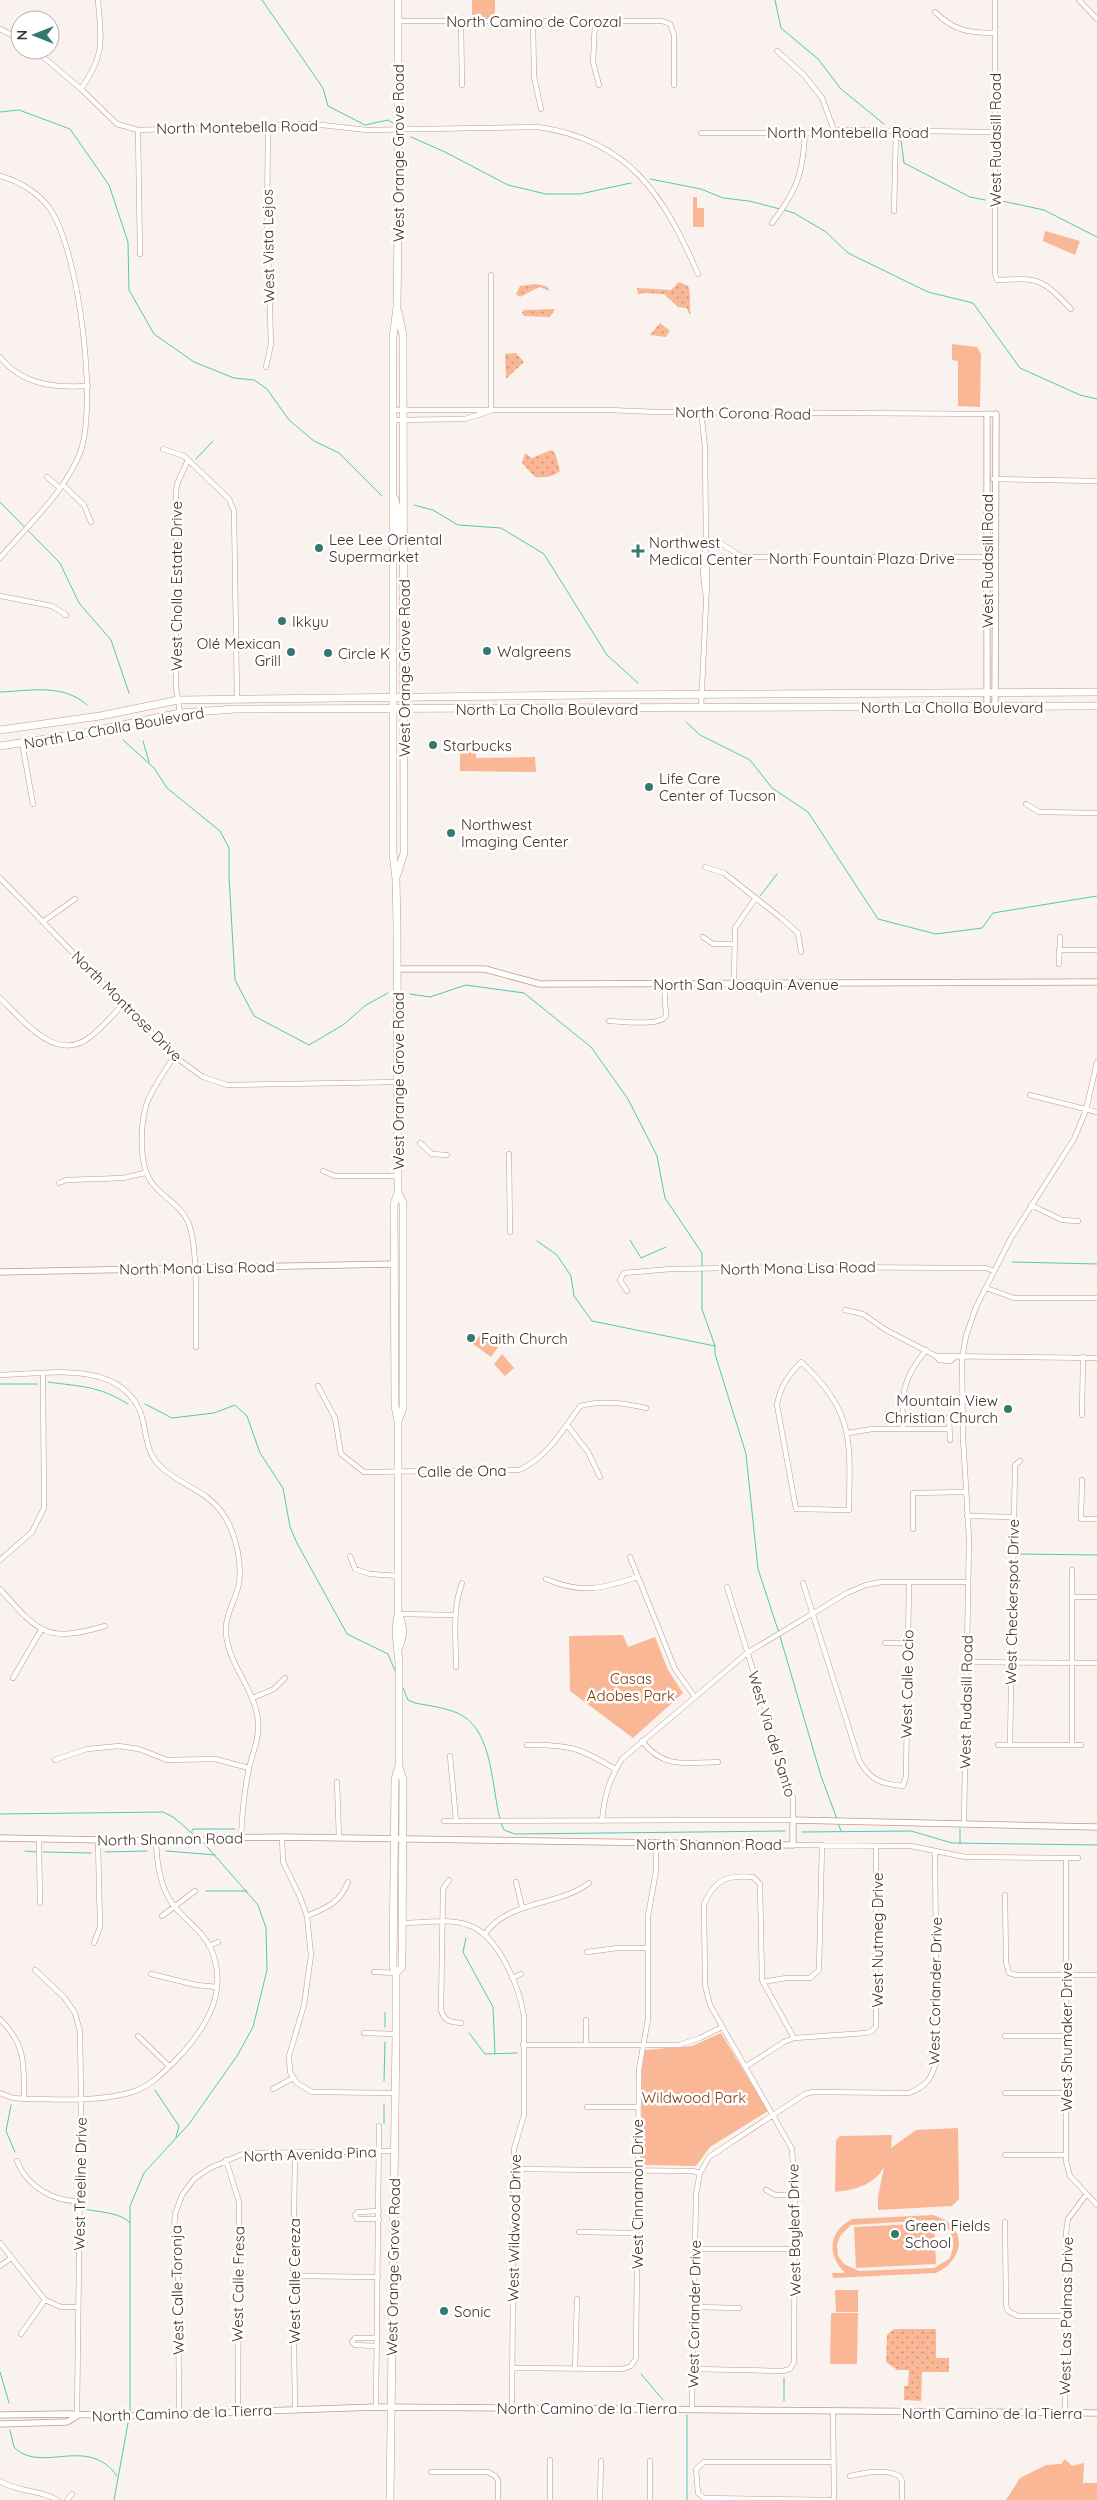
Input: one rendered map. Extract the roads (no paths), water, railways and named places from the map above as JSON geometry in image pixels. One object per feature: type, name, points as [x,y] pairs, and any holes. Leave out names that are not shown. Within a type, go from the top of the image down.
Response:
[{"type":"main road","name":"West Orange Grove Road","points":[[390,2500],[396,2034],[396,1973],[393,1967],[395,1779],[398,1766],[398,1647],[403,1638],[403,1625],[398,1614],[398,1421],[395,1406],[394,1204],[398,1193],[398,969],[396,879],[393,853],[392,709],[392,410],[393,338],[397,307],[398,0]]},
{"type":"main road","name":"West Orange Grove Road","points":[[396,879],[404,853],[402,335],[397,307]]},
{"type":"main road","points":[[392,492],[398,514],[398,550],[400,554],[403,554]]},
{"type":"main road","name":"North La Cholla Boulevard","points":[[0,730],[100,716],[178,700],[392,696],[556,697],[701,694],[1097,692]]},
{"type":"main road","name":"North La Cholla Boulevard","points":[[0,746],[22,744],[180,713],[235,709],[701,709],[1097,706]]},
{"type":"main road","name":"West Orange Grove Road","points":[[398,1193],[403,1203],[403,1408],[398,1421]]},
{"type":"main road","name":"West Orange Grove Road","points":[[396,1973],[402,1967],[404,1839],[404,1780],[398,1766]]},
{"type":"street","points":[[81,89],[94,70],[102,46],[98,0]]},
{"type":"street","name":"West Rudasill Road","points":[[995,0],[995,274],[997,280],[1028,278],[1047,284],[1070,309]]},
{"type":"street","points":[[1079,0],[1097,19]]},
{"type":"street","points":[[935,12],[948,25],[972,33],[995,33]]},
{"type":"street","name":"North Camino de Corozal","points":[[398,21],[533,23],[662,21],[671,23],[674,35],[674,86]]},
{"type":"street","points":[[461,21],[462,85]]},
{"type":"street","points":[[594,22],[593,62],[599,85]]},
{"type":"street","points":[[533,23],[534,77],[541,109]]},
{"type":"street","points":[[777,51],[804,75],[822,98],[834,130]]},
{"type":"street","name":"North Montebella Road","points":[[47,60],[81,89],[117,124],[138,130],[268,124],[313,124],[367,130],[538,127],[562,131],[589,140],[621,159],[647,182],[685,245],[698,274]]},
{"type":"street","name":"West Vista Lejos","points":[[266,367],[271,344],[267,234],[268,124]]},
{"type":"street","points":[[138,130],[140,254]]},
{"type":"street","name":"North Montebella Road","points":[[701,133],[805,133],[834,130],[995,132]]},
{"type":"street","points":[[894,211],[896,131]]},
{"type":"street","points":[[772,223],[798,182],[804,159],[805,133]]},
{"type":"street","points":[[0,176],[31,190],[50,209],[65,243],[82,324],[88,386],[87,426],[80,452],[61,486],[0,558]]},
{"type":"street","points":[[491,275],[491,410]]},
{"type":"street","points":[[0,357],[5,364],[42,385],[63,387],[88,386]]},
{"type":"street","name":"North Corona Road","points":[[392,410],[996,414]]},
{"type":"street","name":"North Corona Road","points":[[392,420],[465,419],[491,410]]},
{"type":"street","points":[[701,412],[705,447],[706,543],[701,709]]},
{"type":"street","name":"West Rudasill Road","points":[[987,414],[990,557],[987,707]]},
{"type":"street","name":"West Rudasill Road","points":[[996,414],[994,479],[996,707]]},
{"type":"street","points":[[163,449],[177,452],[188,460],[229,499],[234,511],[237,698]]},
{"type":"street","name":"West Cholla Estate Drive","points":[[180,713],[178,700],[176,493],[177,484],[188,460]]},
{"type":"street","points":[[47,476],[84,505],[91,522]]},
{"type":"street","points":[[994,479],[1097,481]]},
{"type":"street","name":"North Fountain Plaza Drive","points":[[706,543],[722,544],[742,557],[990,557]]},
{"type":"street","points":[[0,596],[52,606],[66,615]]},
{"type":"street","points":[[22,744],[33,804]]},
{"type":"street","points":[[1026,804],[1039,812],[1097,813]]},
{"type":"street","points":[[705,867],[724,873],[798,933],[801,952]]},
{"type":"street","name":"North Montrose Drive","points":[[0,878],[174,1056],[203,1077],[227,1085],[398,1082]]},
{"type":"street","points":[[44,921],[75,899]]},
{"type":"street","points":[[734,984],[734,928],[755,899]]},
{"type":"street","points":[[703,937],[713,944],[733,944]]},
{"type":"street","points":[[1059,964],[1060,937]]},
{"type":"street","points":[[1059,950],[1097,950]]},
{"type":"street","name":"North San Joaquin Avenue","points":[[398,969],[485,970],[540,984],[1097,982]]},
{"type":"street","points":[[609,1021],[657,1022],[664,1019],[666,1016],[664,983]]},
{"type":"street","points":[[0,998],[39,1035],[49,1042],[62,1046],[77,1044],[90,1038],[124,1004]]},
{"type":"street","points":[[174,1056],[146,1105],[142,1144],[145,1174],[163,1196],[178,1207],[188,1221],[194,1244],[196,1347]]},
{"type":"street","name":"West Rudasill Road","points":[[964,1822],[969,1538],[965,1492],[962,1358],[966,1336],[994,1271],[1031,1205],[1074,1139],[1086,1110],[1097,1062]]},
{"type":"street","points":[[1030,1095],[1097,1112]]},
{"type":"street","points":[[420,1143],[432,1154],[447,1155]]},
{"type":"street","points":[[509,1154],[510,1232]]},
{"type":"street","points":[[323,1171],[334,1176],[398,1176]]},
{"type":"street","points":[[59,1182],[66,1180],[123,1178],[145,1174]]},
{"type":"street","points":[[1031,1205],[1062,1220],[1078,1221]]},
{"type":"street","name":"North Mona Lisa Road","points":[[0,1272],[394,1264]]},
{"type":"street","name":"North Mona Lisa Road","points":[[627,1291],[620,1280],[624,1273],[671,1269],[920,1267],[986,1268],[994,1271]]},
{"type":"street","points":[[986,1288],[1014,1298],[1097,1298]]},
{"type":"street","points":[[845,1310],[863,1314],[886,1330],[936,1356],[939,1360],[950,1361],[955,1357],[1097,1358]]},
{"type":"street","points":[[903,1428],[902,1398],[906,1381],[926,1350]]},
{"type":"street","points":[[1082,1415],[1083,1357]]},
{"type":"street","points":[[801,1362],[827,1388],[839,1408],[848,1433],[850,1446],[849,1510],[796,1509],[777,1405],[779,1394],[785,1381],[801,1362]]},
{"type":"street","points":[[0,1560],[32,1532],[44,1508],[43,1374]]},
{"type":"street","points":[[0,1375],[90,1374],[105,1378],[120,1387],[134,1400],[139,1409],[146,1441],[158,1464],[206,1495],[225,1518],[237,1550],[239,1574],[239,1582],[227,1619],[228,1644],[253,1698],[258,1723],[256,1744],[249,1768],[242,1806],[241,1837]]},
{"type":"street","name":"Calle de Ona","points":[[318,1386],[335,1418],[341,1454],[364,1472],[519,1470],[533,1464],[547,1451],[580,1406],[593,1403],[625,1403],[646,1408]]},
{"type":"street","points":[[949,1417],[950,1440]]},
{"type":"street","points":[[567,1425],[588,1452],[600,1477]]},
{"type":"street","points":[[848,1433],[872,1429],[949,1429]]},
{"type":"street","name":"West Checkerspot Drive","points":[[1010,1745],[1015,1465],[1020,1461]]},
{"type":"street","points":[[1082,1480],[1081,1519],[1097,1519]]},
{"type":"street","points":[[913,1529],[913,1493],[965,1492]]},
{"type":"street","points":[[967,1516],[1014,1517]]},
{"type":"street","points":[[350,1556],[355,1569],[370,1574],[398,1576]]},
{"type":"street","points":[[630,1557],[675,1669],[695,1697]]},
{"type":"street","points":[[1072,1570],[1072,1745]]},
{"type":"street","points":[[546,1579],[564,1587],[582,1589],[606,1588],[637,1577]]},
{"type":"street","points":[[602,1821],[606,1790],[622,1759],[747,1653],[846,1593],[866,1585],[909,1582],[968,1582]]},
{"type":"street","name":"West Calle Ocio","points":[[813,1612],[859,1760],[866,1773],[877,1781],[903,1786],[906,1776],[909,1582]]},
{"type":"street","points":[[456,1667],[457,1596],[462,1583]]},
{"type":"street","points":[[803,1583],[813,1612]]},
{"type":"street","name":"West Via del Santo","points":[[727,1587],[793,1798],[793,1845]]},
{"type":"street","points":[[0,1589],[25,1617],[41,1630],[53,1635],[76,1634],[105,1626]]},
{"type":"street","points":[[1072,1597],[1097,1597]]},
{"type":"street","points":[[398,1614],[456,1615]]},
{"type":"street","points":[[13,1678],[41,1630]]},
{"type":"street","points":[[884,1643],[908,1643]]},
{"type":"street","points":[[966,1662],[1097,1663]]},
{"type":"street","points":[[253,1698],[274,1689],[285,1678]]},
{"type":"street","points":[[642,1741],[654,1754],[666,1761],[678,1763],[718,1762]]},
{"type":"street","points":[[527,1745],[557,1744],[576,1748],[615,1770]]},
{"type":"street","points":[[998,1745],[1081,1745]]},
{"type":"street","points":[[55,1760],[87,1748],[119,1746],[139,1750],[167,1760],[214,1759],[249,1768]]},
{"type":"street","points":[[450,1756],[456,1820]]},
{"type":"street","points":[[337,1782],[339,1838]]},
{"type":"street","name":"North Shannon Road","points":[[444,1821],[793,1820],[964,1822],[1097,1827]]},
{"type":"street","points":[[282,1837],[284,1866],[300,1897],[311,1941],[311,1968],[304,2005],[288,2060],[293,2078],[302,2087],[312,2092],[394,2093]]},
{"type":"street","name":"North Shannon Road","points":[[0,1838],[156,1842],[207,1840],[211,1838],[282,1837],[822,1845],[876,1848],[911,1846],[965,1857],[1078,1858]]},
{"type":"street","points":[[39,1839],[40,1903]]},
{"type":"street","points":[[94,1943],[100,1927],[98,1841]]},
{"type":"street","points":[[0,2093],[13,2098],[24,2099],[81,2099],[111,2097],[131,2093],[145,2087],[169,2066],[195,2040],[206,2024],[214,2005],[217,1987],[216,1969],[209,1946],[190,1921],[174,1906],[163,1885],[157,1863],[156,1842]]},
{"type":"street","name":"West Cinnamon Drive","points":[[632,2365],[636,2356],[639,2069],[648,2019],[649,1906],[656,1871],[656,1844]]},
{"type":"street","points":[[763,1982],[786,1978],[817,1977],[819,1970],[822,1845]]},
{"type":"street","name":"West Nutmeg Drive","points":[[794,2038],[874,2031],[878,2018],[876,1848]]},
{"type":"street","name":"West Coriander Drive","points":[[692,2409],[696,2194],[700,2173],[710,2157],[805,2094],[813,2092],[909,2092],[924,2088],[933,2076],[937,2060],[935,1851]]},
{"type":"street","name":"West Shumaker Drive","points":[[1066,1858],[1066,2155],[1070,2176],[1097,2205]]},
{"type":"street","name":"West Bayleaf Drive","points":[[694,2369],[783,2371],[791,2370],[794,2362],[796,2195],[792,2149],[774,2114],[710,2005],[705,1985],[704,1904],[710,1892],[718,1883],[730,1877],[753,1877],[759,1882]]},
{"type":"street","points":[[745,2067],[784,2042],[794,2038],[763,1982],[760,1966],[761,1891],[759,1882],[765,1878]]},
{"type":"street","points":[[449,1880],[443,1889],[442,2010],[445,2019],[449,2022],[461,2023]]},
{"type":"street","points":[[306,1916],[331,1906],[344,1893],[348,1882]]},
{"type":"street","points":[[516,1882],[522,1907]]},
{"type":"street","points":[[484,1935],[500,1918],[522,1907],[578,1892],[590,1882]]},
{"type":"street","points":[[162,1916],[195,1891]]},
{"type":"street","points":[[1005,1894],[1007,1974],[1097,1975]]},
{"type":"street","name":"West Wildwood Drive","points":[[403,1923],[467,1924],[484,1935],[493,1944],[512,1978],[522,2002],[524,2115],[514,2149],[512,2407]]},
{"type":"street","points":[[209,1946],[218,1942]]},
{"type":"street","points":[[587,1952],[618,1948],[648,1948]]},
{"type":"street","name":"West Treeline Drive","points":[[35,1970],[64,1997],[75,2013],[80,2031],[81,2099],[77,2416]]},
{"type":"street","points":[[374,1972],[396,1973]]},
{"type":"street","points":[[151,1974],[196,1985],[217,1987]]},
{"type":"street","points":[[512,1978],[521,1974]]},
{"type":"street","points":[[0,2020],[16,2037],[22,2055],[24,2099]]},
{"type":"street","points":[[586,2020],[586,2045]]},
{"type":"street","points":[[523,2045],[679,2045],[700,2038],[722,2027]]},
{"type":"street","points":[[364,2033],[396,2034]]},
{"type":"street","points":[[138,2036],[169,2066]]},
{"type":"street","points":[[1005,2036],[1066,2036]]},
{"type":"street","points":[[273,2089],[293,2078]]},
{"type":"street","points":[[1005,2093],[1066,2093]]},
{"type":"street","points":[[588,2107],[638,2107]]},
{"type":"street","name":"West Orange Grove Road","points":[[376,2407],[379,2126]]},
{"type":"street","name":"North Avenida Pina","points":[[226,2160],[245,2154],[394,2151]]},
{"type":"street","name":"West Calle Cereza","points":[[295,2409],[293,2276],[296,2152]]},
{"type":"street","points":[[1005,2155],[1066,2155]]},
{"type":"street","name":"West Calle Fresa","points":[[226,2160],[239,2202],[238,2412]]},
{"type":"street","name":"West Calle Toronja","points":[[179,2414],[178,2260],[174,2238],[175,2214],[182,2195],[194,2179],[226,2160]]},
{"type":"street","points":[[17,2161],[20,2170],[52,2197],[67,2202],[80,2201]]},
{"type":"street","points":[[514,2169],[692,2171],[700,2173]]},
{"type":"street","points":[[766,2190],[775,2195],[796,2195]]},
{"type":"street","name":"West Las Palmas Drive","points":[[1065,2413],[1066,2233],[1068,2219],[1086,2195]]},
{"type":"street","name":"West Orange Grove Road","points":[[378,2219],[357,2219],[355,2215],[358,2212],[379,2211]]},
{"type":"street","points":[[1005,2222],[1006,2305],[1008,2314],[1018,2316],[1065,2316]]},
{"type":"street","points":[[579,2232],[637,2233]]},
{"type":"street","points":[[0,2243],[45,2300],[61,2306],[78,2307]]},
{"type":"street","points":[[696,2249],[796,2249]]},
{"type":"street","points":[[0,2266],[11,2258]]},
{"type":"street","points":[[293,2276],[378,2277]]},
{"type":"street","points":[[575,2369],[576,2298]]},
{"type":"street","points":[[22,2334],[45,2300]]},
{"type":"street","points":[[694,2307],[739,2308]]},
{"type":"street","name":"West Orange Grove Road","points":[[377,2338],[355,2338],[352,2342],[356,2346],[377,2346]]},
{"type":"street","points":[[513,2368],[623,2370],[632,2365],[636,2370]]},
{"type":"street","name":"North Camino de la Tierra","points":[[0,2415],[138,2416],[376,2407],[1097,2413]]},
{"type":"street","points":[[833,2412],[834,2500],[709,2499],[700,2496],[696,2484],[696,2469],[700,2464],[833,2462]]},
{"type":"street","name":"North Camino de la Tierra","points":[[0,2424],[67,2422],[77,2416]]},
{"type":"street","points":[[550,2460],[550,2500]]},
{"type":"street","points":[[600,2500],[601,2461]]},
{"type":"street","points":[[650,2461],[650,2500]]},
{"type":"street","points":[[495,2476],[500,2471]]},
{"type":"street","points":[[432,2472],[488,2472],[498,2480],[498,2500]]},
{"type":"street","points":[[850,2476],[865,2473],[901,2474],[902,2500]]},
{"type":"street","points":[[0,2481],[12,2489],[51,2496],[57,2500]]},
{"type":"street","points":[[66,2500],[72,2494]]},
{"type":"waterway","points":[[262,0],[323,88],[328,106],[365,125],[388,120],[393,123]]},
{"type":"waterway","points":[[775,0],[781,28],[818,59],[841,89],[884,124]]},
{"type":"waterway","points":[[0,112],[19,110],[70,129],[109,185],[128,242],[129,290],[154,334],[194,362],[234,378],[254,380],[267,389],[289,420],[314,441],[339,453],[382,496]]},
{"type":"waterway","points":[[411,137],[445,152],[508,185],[546,194],[580,194],[631,183]]},
{"type":"waterway","points":[[901,140],[904,163],[970,197],[985,200]]},
{"type":"waterway","points":[[650,179],[701,189],[723,198],[749,201],[780,209]]},
{"type":"waterway","points":[[1002,201],[1044,210],[1097,237]]},
{"type":"waterway","points":[[784,210],[794,213],[826,232],[848,253],[928,292],[973,303],[1020,368],[1080,395],[1097,399]]},
{"type":"waterway","points":[[196,459],[213,441]]},
{"type":"waterway","points":[[0,502],[60,563],[79,603],[111,640],[129,693]]},
{"type":"waterway","points":[[414,505],[433,510],[458,525],[501,528],[544,554],[607,655],[638,683]]},
{"type":"waterway","points":[[0,692],[57,691],[78,698],[87,705]]},
{"type":"waterway","points":[[686,722],[700,735],[750,760],[772,788],[808,812],[878,919],[936,934],[982,928],[993,913],[1097,896]]},
{"type":"waterway","points":[[123,740],[154,768],[167,788],[220,831],[229,848],[235,980],[254,1016],[309,1045],[343,1025],[366,1005],[388,993]]},
{"type":"waterway","points":[[143,741],[149,762]]},
{"type":"waterway","points":[[760,896],[777,874]]},
{"type":"waterway","points":[[410,994],[430,997],[466,985],[524,993],[591,1047],[628,1099],[657,1156],[665,1198],[702,1253],[702,1266]]},
{"type":"waterway","points":[[630,1240],[641,1258],[666,1247]]},
{"type":"waterway","points":[[537,1241],[557,1255],[571,1276],[574,1296],[592,1321],[715,1346]]},
{"type":"waterway","points":[[1012,1262],[1097,1264]]},
{"type":"waterway","points":[[702,1270],[702,1309],[715,1346],[715,1354],[746,1454],[758,1569],[821,1776],[837,1819]]},
{"type":"waterway","points":[[48,1382],[98,1390],[128,1404]]},
{"type":"waterway","points":[[0,1384],[37,1384]]},
{"type":"waterway","points":[[145,1404],[172,1418],[214,1413],[235,1405],[247,1416],[260,1453],[283,1488],[290,1527],[297,1543],[347,1634],[388,1654],[396,1673]]},
{"type":"waterway","points":[[1020,1554],[1097,1555]]},
{"type":"waterway","points":[[403,1688],[408,1700],[452,1711],[463,1716],[473,1724],[486,1749],[490,1763],[500,1819]]},
{"type":"waterway","points":[[0,1814],[163,1812],[173,1817],[198,1838]]},
{"type":"waterway","points":[[501,1823],[504,1830],[515,1834],[785,1831]]},
{"type":"waterway","points":[[838,1823],[841,1831]]},
{"type":"waterway","points":[[192,1831],[193,1829],[235,1829]]},
{"type":"waterway","points":[[960,1829],[960,1843]]},
{"type":"waterway","points":[[802,1832],[911,1831],[952,1843],[1097,1845]]},
{"type":"waterway","points":[[130,2414],[130,2206],[144,2173],[189,2124],[237,2056],[253,2027],[267,1970],[266,1928],[258,1905],[203,1842]]},
{"type":"waterway","points":[[25,1851],[36,1852]]},
{"type":"waterway","points":[[105,1852],[147,1851]]},
{"type":"waterway","points":[[166,1851],[215,1855]]},
{"type":"waterway","points":[[43,1852],[91,1853]]},
{"type":"waterway","points":[[206,1891],[247,1891]]},
{"type":"waterway","points":[[466,1938],[463,1952],[493,2007],[495,2054]]},
{"type":"waterway","points":[[385,2012],[385,2027]]},
{"type":"waterway","points":[[469,2033],[485,2054],[517,2053]]},
{"type":"waterway","points":[[384,2081],[385,2042]]},
{"type":"waterway","points":[[155,2090],[179,2126],[176,2137]]},
{"type":"waterway","points":[[384,2104],[384,2123]]},
{"type":"waterway","points":[[11,2105],[6,2131],[15,2152]]},
{"type":"waterway","points":[[84,2209],[115,2215],[126,2219],[130,2223]]},
{"type":"waterway","points":[[0,2372],[9,2403]]},
{"type":"waterway","points":[[641,2374],[663,2400]]},
{"type":"waterway","points":[[784,2378],[784,2401]]},
{"type":"waterway","points":[[687,2415],[687,2500]]},
{"type":"waterway","points":[[114,2500],[129,2418]]},
{"type":"waterway","points":[[10,2430],[14,2447],[25,2455],[92,2458],[105,2464],[117,2476]]},
{"type":"place","name":"Lee Lee Oriental Supermarket","points":[[319,548]]},
{"type":"place","name":"Northwest Medical Center","points":[[638,551]]},
{"type":"place","name":"Ikkyu","points":[[282,621]]},
{"type":"place","name":"Walgreens","points":[[487,651]]},
{"type":"place","name":"Olé Mexican Grill","points":[[291,652]]},
{"type":"place","name":"Circle K","points":[[328,653]]},
{"type":"place","name":"Starbucks","points":[[433,745]]},
{"type":"place","name":"Life Care Center of Tucson","points":[[649,787]]},
{"type":"place","name":"Northwest Imaging Center","points":[[451,833]]},
{"type":"place","name":"Faith Church","points":[[471,1338]]},
{"type":"place","name":"Mountain View Christian Church","points":[[1008,1409]]},
{"type":"place","name":"Green Fields School","points":[[895,2234]]},
{"type":"place","name":"Sonic","points":[[444,2311]]},
{"type":"park label","name":"Casas Adobes Park","points":[[631,1686]]},
{"type":"park label","name":"Wildwood Park","points":[[694,2097]]}]
